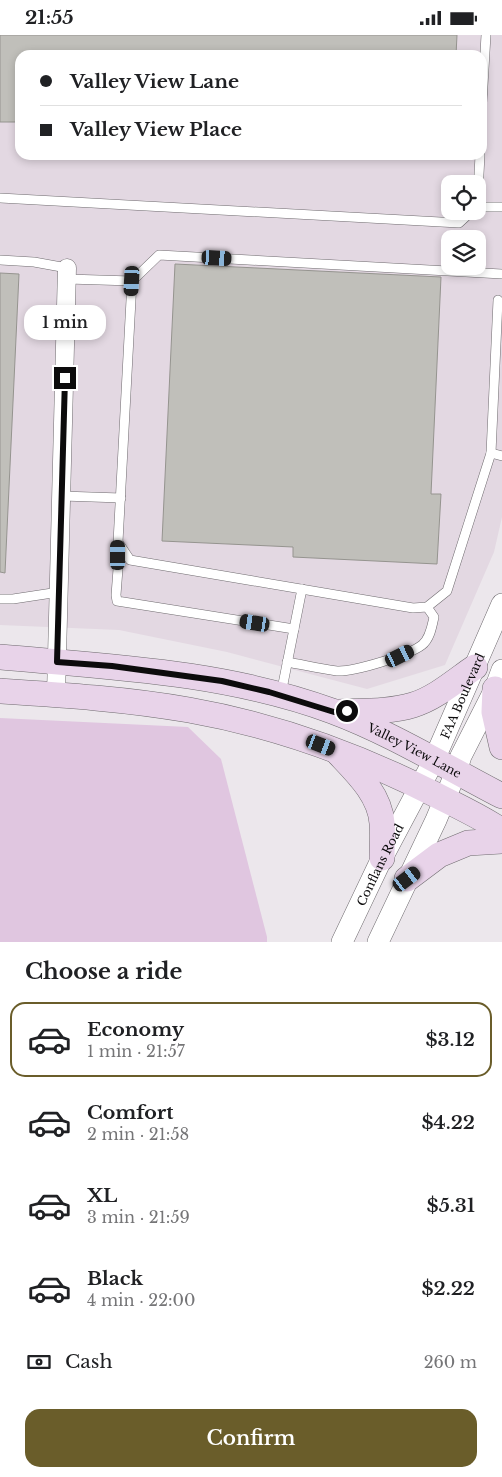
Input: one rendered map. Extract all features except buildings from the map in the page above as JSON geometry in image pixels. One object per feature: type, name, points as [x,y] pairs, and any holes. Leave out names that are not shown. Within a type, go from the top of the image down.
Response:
[{"type":"main road","name":"Valley View Lane","points":[[0,657],[112,666],[222,681],[281,695],[334,712],[400,742],[502,795]]},
{"type":"main road","points":[[334,712],[374,711],[411,706],[433,695],[475,667]]},
{"type":"main road","points":[[498,679],[494,712],[502,747]]},
{"type":"main road","points":[[0,691],[118,700],[188,710],[290,735],[365,761],[445,799],[502,831]]},
{"type":"main road","points":[[336,750],[374,794],[382,821],[382,858]]},
{"type":"main road","points":[[407,879],[439,855],[468,843],[502,841]]},
{"type":"street","points":[[56,695],[67,273]]},
{"type":"street","name":"FAA Boulevard","points":[[419,787],[434,760],[502,604]]},
{"type":"street","name":"FAA Boulevard","points":[[445,799],[461,756],[498,679]]},
{"type":"street","name":"Conflans Road","points":[[342,942],[382,858],[419,787]]},
{"type":"street","points":[[378,942],[445,799]]},
{"type":"lane","points":[[485,50],[486,35]]},
{"type":"lane","points":[[479,175],[480,160]]},
{"type":"lane","points":[[0,198],[459,223],[462,220]]},
{"type":"lane","points":[[486,207],[502,207]]},
{"type":"lane","points":[[294,629],[117,601],[120,497],[132,281],[160,255],[502,275]]},
{"type":"lane","points":[[0,260],[34,262],[67,273],[132,281]]},
{"type":"lane","points":[[118,542],[130,560],[413,608],[427,607],[447,591],[491,453],[498,300]]},
{"type":"lane","points":[[491,453],[502,456]]},
{"type":"lane","points":[[62,496],[120,497]]},
{"type":"lane","points":[[281,695],[302,589]]},
{"type":"lane","points":[[0,599],[13,599],[59,592]]},
{"type":"lane","points":[[288,662],[339,671],[400,656],[426,641],[434,617],[427,607]]},
{"type":"shaded area","points":[[0,35],[502,35],[502,517],[494,552],[445,665],[367,689],[227,652],[119,630],[0,625]]},
{"type":"shaded area","points":[[0,718],[188,727],[221,759],[267,942],[0,942]]},
{"type":"route","points":[[65,378],[57,662],[112,666],[222,681],[299,700],[334,712],[347,711]]}]
